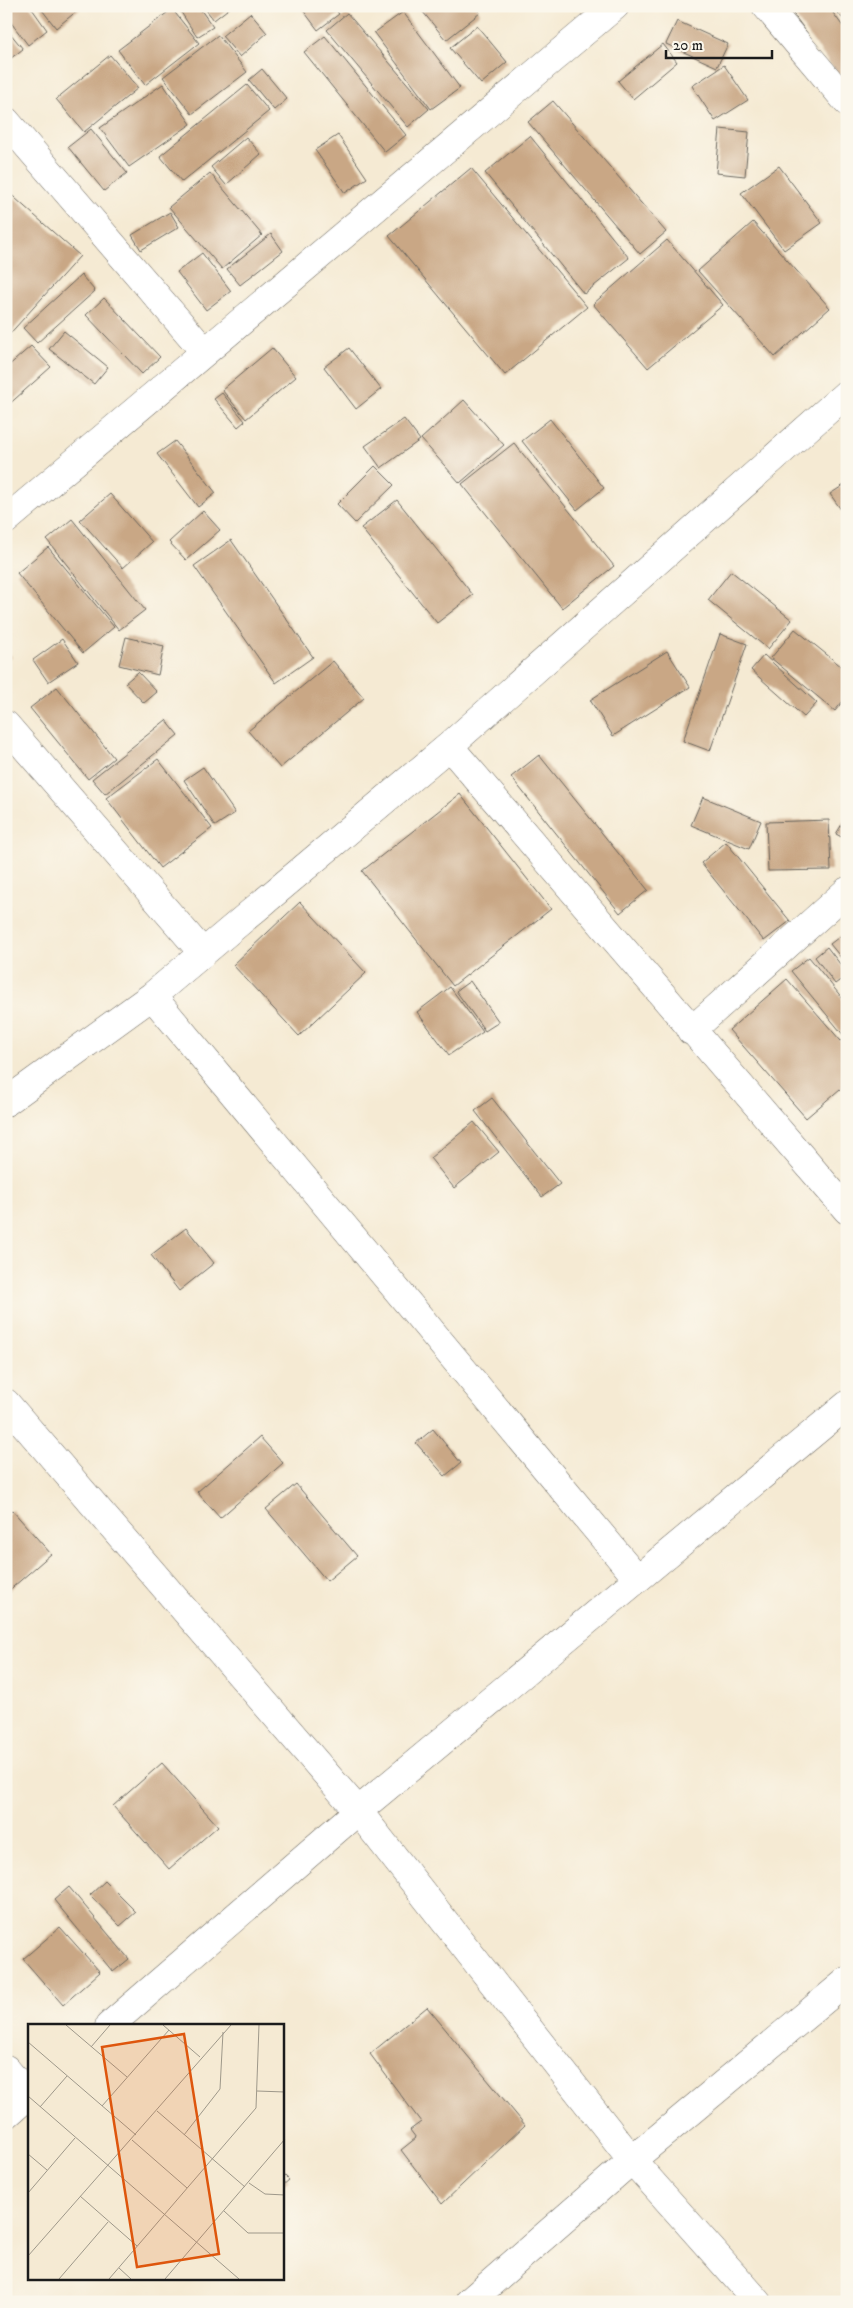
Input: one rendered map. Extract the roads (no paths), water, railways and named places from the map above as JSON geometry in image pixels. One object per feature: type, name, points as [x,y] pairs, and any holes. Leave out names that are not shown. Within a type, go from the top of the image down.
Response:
[{"type":"street","points":[[6,520],[615,6]]},
{"type":"street","points":[[766,6],[847,102]]},
{"type":"street","points":[[6,121],[205,352]]},
{"type":"street","points":[[6,1102],[152,996],[448,746],[847,393]]},
{"type":"street","points":[[6,725],[203,953]]},
{"type":"street","points":[[448,746],[691,1031],[847,1210]]},
{"type":"street","points":[[691,1031],[847,891]]},
{"type":"street","points":[[152,996],[637,1578]]},
{"type":"street","points":[[6,1403],[358,1811],[632,2160],[758,2302]]},
{"type":"street","points":[[111,2024],[358,1811],[847,1405]]},
{"type":"street","points":[[469,2302],[632,2160],[847,1981]]},
{"type":"street","points":[[6,2069],[28,2095],[6,2115]]}]
